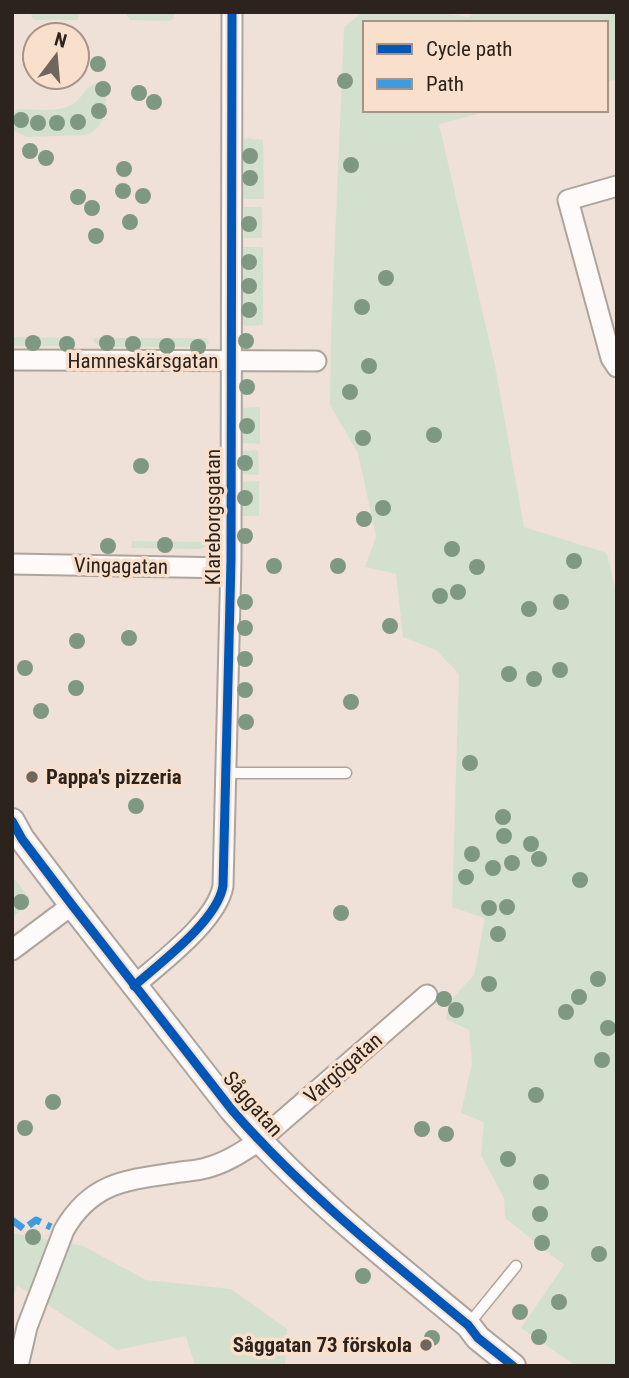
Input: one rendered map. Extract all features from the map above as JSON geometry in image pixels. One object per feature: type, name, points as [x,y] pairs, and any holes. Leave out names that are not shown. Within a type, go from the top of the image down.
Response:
[{"type":"street","name":"Klareborgsgatan","points":[[134,986],[197,929],[213,911],[222,895],[223,886],[230,568],[232,12]]},
{"type":"street","points":[[617,186],[568,200],[611,358],[617,367]]},
{"type":"street","name":"Hamneskärsgatan","points":[[12,360],[316,361]]},
{"type":"street","name":"Vingagatan","points":[[12,564],[230,568]]},
{"type":"street","name":"Såggatan","points":[[16,835],[259,1141],[345,1223],[513,1366]]},
{"type":"street","points":[[12,950],[72,905]]},
{"type":"street","name":"Vargögatan","points":[[18,1366],[27,1327],[64,1230],[83,1203],[106,1187],[128,1180],[204,1169],[225,1162],[259,1141],[427,995]]},
{"type":"lane","points":[[225,775],[346,773]]},
{"type":"lane","points":[[468,1325],[516,1266]]},
{"type":"green space","points":[[31,12],[80,13],[77,20],[35,20]]},
{"type":"green space","points":[[127,12],[175,12],[170,21],[130,20]]},
{"type":"green space","points":[[363,12],[434,12],[468,17],[477,12],[617,12],[617,79],[608,81],[608,21],[363,21],[363,112],[485,112],[439,124],[495,366],[524,527],[607,553],[617,597],[617,1366],[576,1366],[521,1328],[564,1265],[505,1218],[504,1198],[481,1155],[484,1122],[461,1113],[472,1063],[469,1030],[446,1019],[449,1002],[474,975],[485,918],[452,907],[459,674],[436,650],[403,637],[396,574],[365,567],[376,537],[358,453],[330,405],[344,27]]},
{"type":"green space","points":[[98,83],[106,85],[104,115],[102,122],[93,132],[86,135],[27,137],[12,130],[12,114],[18,109],[46,110],[67,107],[86,91],[91,91],[91,86]]},
{"type":"green space","points":[[246,138],[263,140],[264,199],[243,197]]},
{"type":"green space","points":[[244,207],[262,207],[262,238],[244,238]]},
{"type":"green space","points":[[241,247],[263,247],[263,325],[245,326],[242,323]]},
{"type":"green space","points":[[12,337],[75,340],[70,346],[12,346]]},
{"type":"green space","points":[[94,338],[207,338],[209,342],[206,347],[105,347],[96,344]]},
{"type":"green space","points":[[260,407],[260,444],[241,443],[241,408]]},
{"type":"green space","points":[[258,450],[259,475],[240,474],[240,451]]},
{"type":"green space","points":[[259,481],[259,516],[240,516],[239,482]]},
{"type":"green space","points":[[132,541],[208,542],[209,545],[200,549],[131,548]]},
{"type":"green space","points":[[12,876],[30,902],[12,918]]},
{"type":"green space","points":[[12,1233],[83,1246],[146,1280],[231,1289],[287,1329],[285,1366],[195,1366],[186,1336],[117,1350],[17,1285],[12,1300]]},
{"type":"marked path","points":[[12,1220],[24,1229],[36,1220],[51,1227]]},
{"type":"cycle path","points":[[134,986],[199,927],[219,899],[223,886],[231,560],[232,12]]},
{"type":"cycle path","points":[[12,821],[22,839],[72,905],[232,1110],[259,1140],[316,1196],[513,1366]]},
{"type":"place","name":"Pappa's pizzeria","points":[[32,777]]},
{"type":"place","name":"Såggatan 73 förskola","points":[[426,1345]]}]
